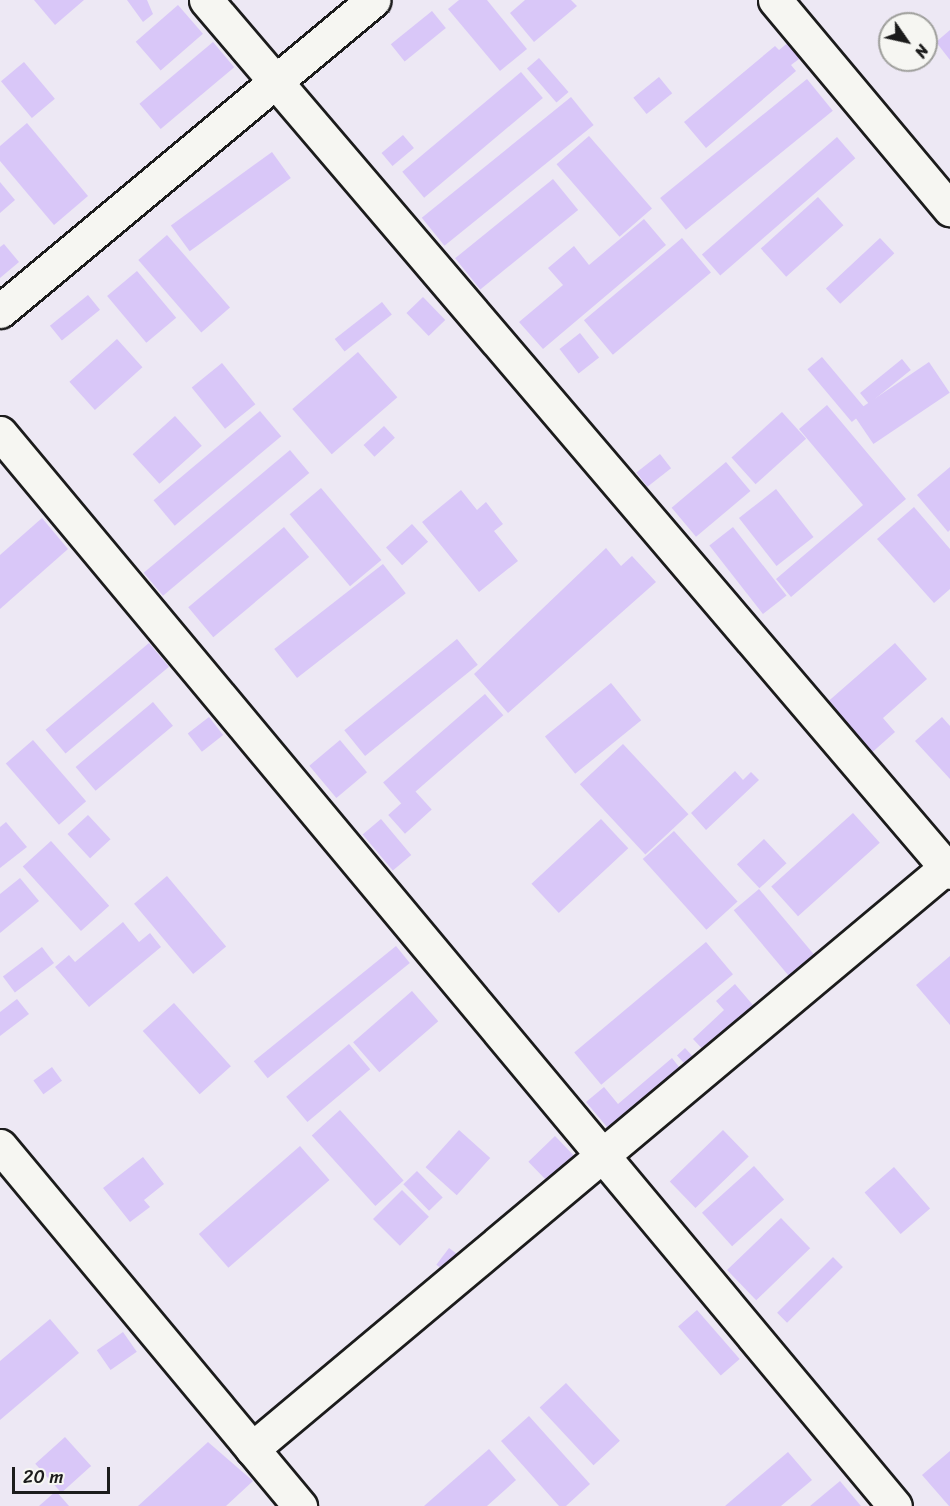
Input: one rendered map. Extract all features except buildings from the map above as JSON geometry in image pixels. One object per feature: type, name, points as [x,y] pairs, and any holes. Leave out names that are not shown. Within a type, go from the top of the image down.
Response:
[{"type":"street","points":[[206,0],[949,868],[252,1449]]},
{"type":"street","points":[[0,311],[373,0]]},
{"type":"street","points":[[775,0],[950,209]]},
{"type":"street","points":[[0,433],[895,1506]]},
{"type":"street","points":[[0,1146],[300,1506]]}]
